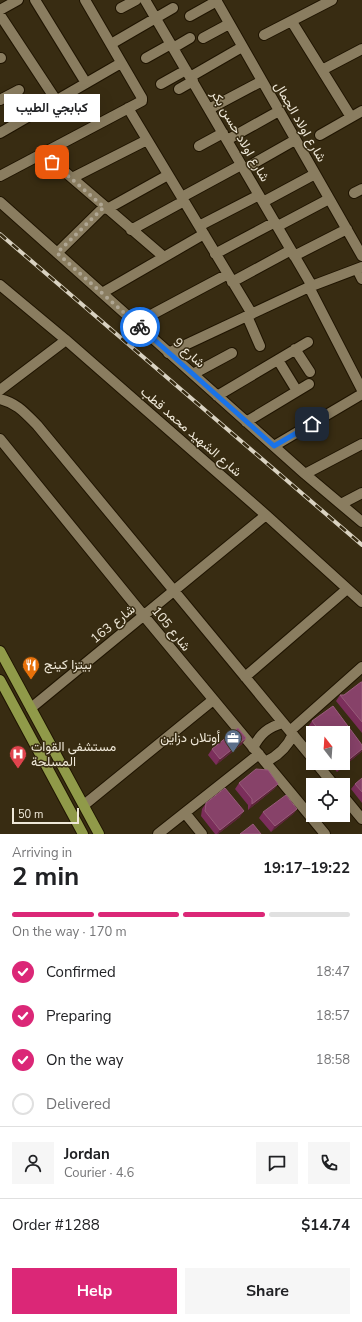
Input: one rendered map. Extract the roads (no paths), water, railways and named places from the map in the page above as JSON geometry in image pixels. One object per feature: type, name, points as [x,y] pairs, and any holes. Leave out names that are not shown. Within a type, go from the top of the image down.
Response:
[{"type":"main road","points":[[0,651],[99,834]]},
{"type":"main road","points":[[0,680],[83,834]]},
{"type":"street","points":[[0,10],[18,0]]},
{"type":"street","points":[[35,0],[86,83]]},
{"type":"street","points":[[0,176],[140,102],[142,98],[85,0]]},
{"type":"street","points":[[121,8],[136,0]]},
{"type":"street","name":"شارع اولاد حسن بكر","points":[[145,0],[293,253],[311,286],[362,390]]},
{"type":"street","points":[[190,16],[217,0]]},
{"type":"street","name":"شارع اولاد الجمال","points":[[217,0],[242,48],[362,256]]},
{"type":"street","points":[[264,36],[332,0]]},
{"type":"street","points":[[111,44],[173,8]]},
{"type":"street","points":[[0,15],[56,100]]},
{"type":"street","points":[[292,22],[351,117]]},
{"type":"street","points":[[203,38],[229,24]]},
{"type":"street","points":[[146,58],[190,38]]},
{"type":"street","points":[[161,84],[190,76],[242,48]]},
{"type":"street","points":[[322,70],[362,49]]},
{"type":"street","points":[[0,133],[121,63]]},
{"type":"street","points":[[179,89],[190,76]]},
{"type":"street","points":[[209,109],[262,81]]},
{"type":"street","points":[[0,100],[19,90]]},
{"type":"street","points":[[128,108],[230,278],[249,315],[260,346]]},
{"type":"street","points":[[199,146],[225,137],[279,111]]},
{"type":"street","points":[[320,135],[362,111]]},
{"type":"street","points":[[72,178],[147,140]]},
{"type":"street","points":[[132,230],[183,199],[296,140]]},
{"type":"street","points":[[43,153],[164,258]]},
{"type":"street","points":[[102,293],[164,258],[201,230],[261,198],[315,174]]},
{"type":"street","points":[[57,253],[105,208],[168,175]]},
{"type":"street","points":[[216,254],[329,199]]},
{"type":"street","name":"شارع 9","points":[[0,202],[246,422],[362,522]]},
{"type":"street","points":[[136,323],[230,278],[293,253],[347,229]]},
{"type":"street","points":[[168,353],[311,286],[360,268],[362,279]]},
{"type":"street","name":"شارع الشهيد محمد قطب","points":[[0,285],[66,340],[266,515],[362,602]]},
{"type":"street","points":[[0,390],[66,340]]},
{"type":"street","points":[[217,396],[308,342]]},
{"type":"street","points":[[295,349],[310,372]]},
{"type":"street","points":[[193,374],[232,353]]},
{"type":"street","points":[[278,360],[297,391]]},
{"type":"street","points":[[246,422],[309,384]]},
{"type":"street","points":[[274,446],[362,394]]},
{"type":"street","name":"شارع 105","points":[[0,399],[10,401],[16,405],[37,425],[306,750]]},
{"type":"street","name":"شارع 105","points":[[0,439],[213,700],[325,834]]},
{"type":"street","points":[[305,474],[362,444]]},
{"type":"street","points":[[341,504],[362,492]]},
{"type":"street","name":"شارع 163","points":[[31,708],[266,515]]},
{"type":"street","points":[[245,677],[347,589]]},
{"type":"street","points":[[158,834],[259,754],[279,754],[289,742],[291,732],[361,669]]},
{"type":"street","points":[[84,805],[213,700]]},
{"type":"street","points":[[259,754],[262,734],[275,725],[283,723]]},
{"type":"street","points":[[322,770],[328,778]]},
{"type":"street","points":[[350,804],[362,819]]},
{"type":"street","points":[[185,813],[202,834]]},
{"type":"railway","points":[[0,234],[362,545]]},
{"type":"place","name":"كبابجي الطيب","points":[[52,162]]},
{"type":"place","name":"بيتزا كينج","points":[[31,680]]},
{"type":"place","name":"أوتلان دزاين","points":[[233,753]]},
{"type":"place","name":"مستشفى القوات المسلحة","points":[[18,769]]}]
